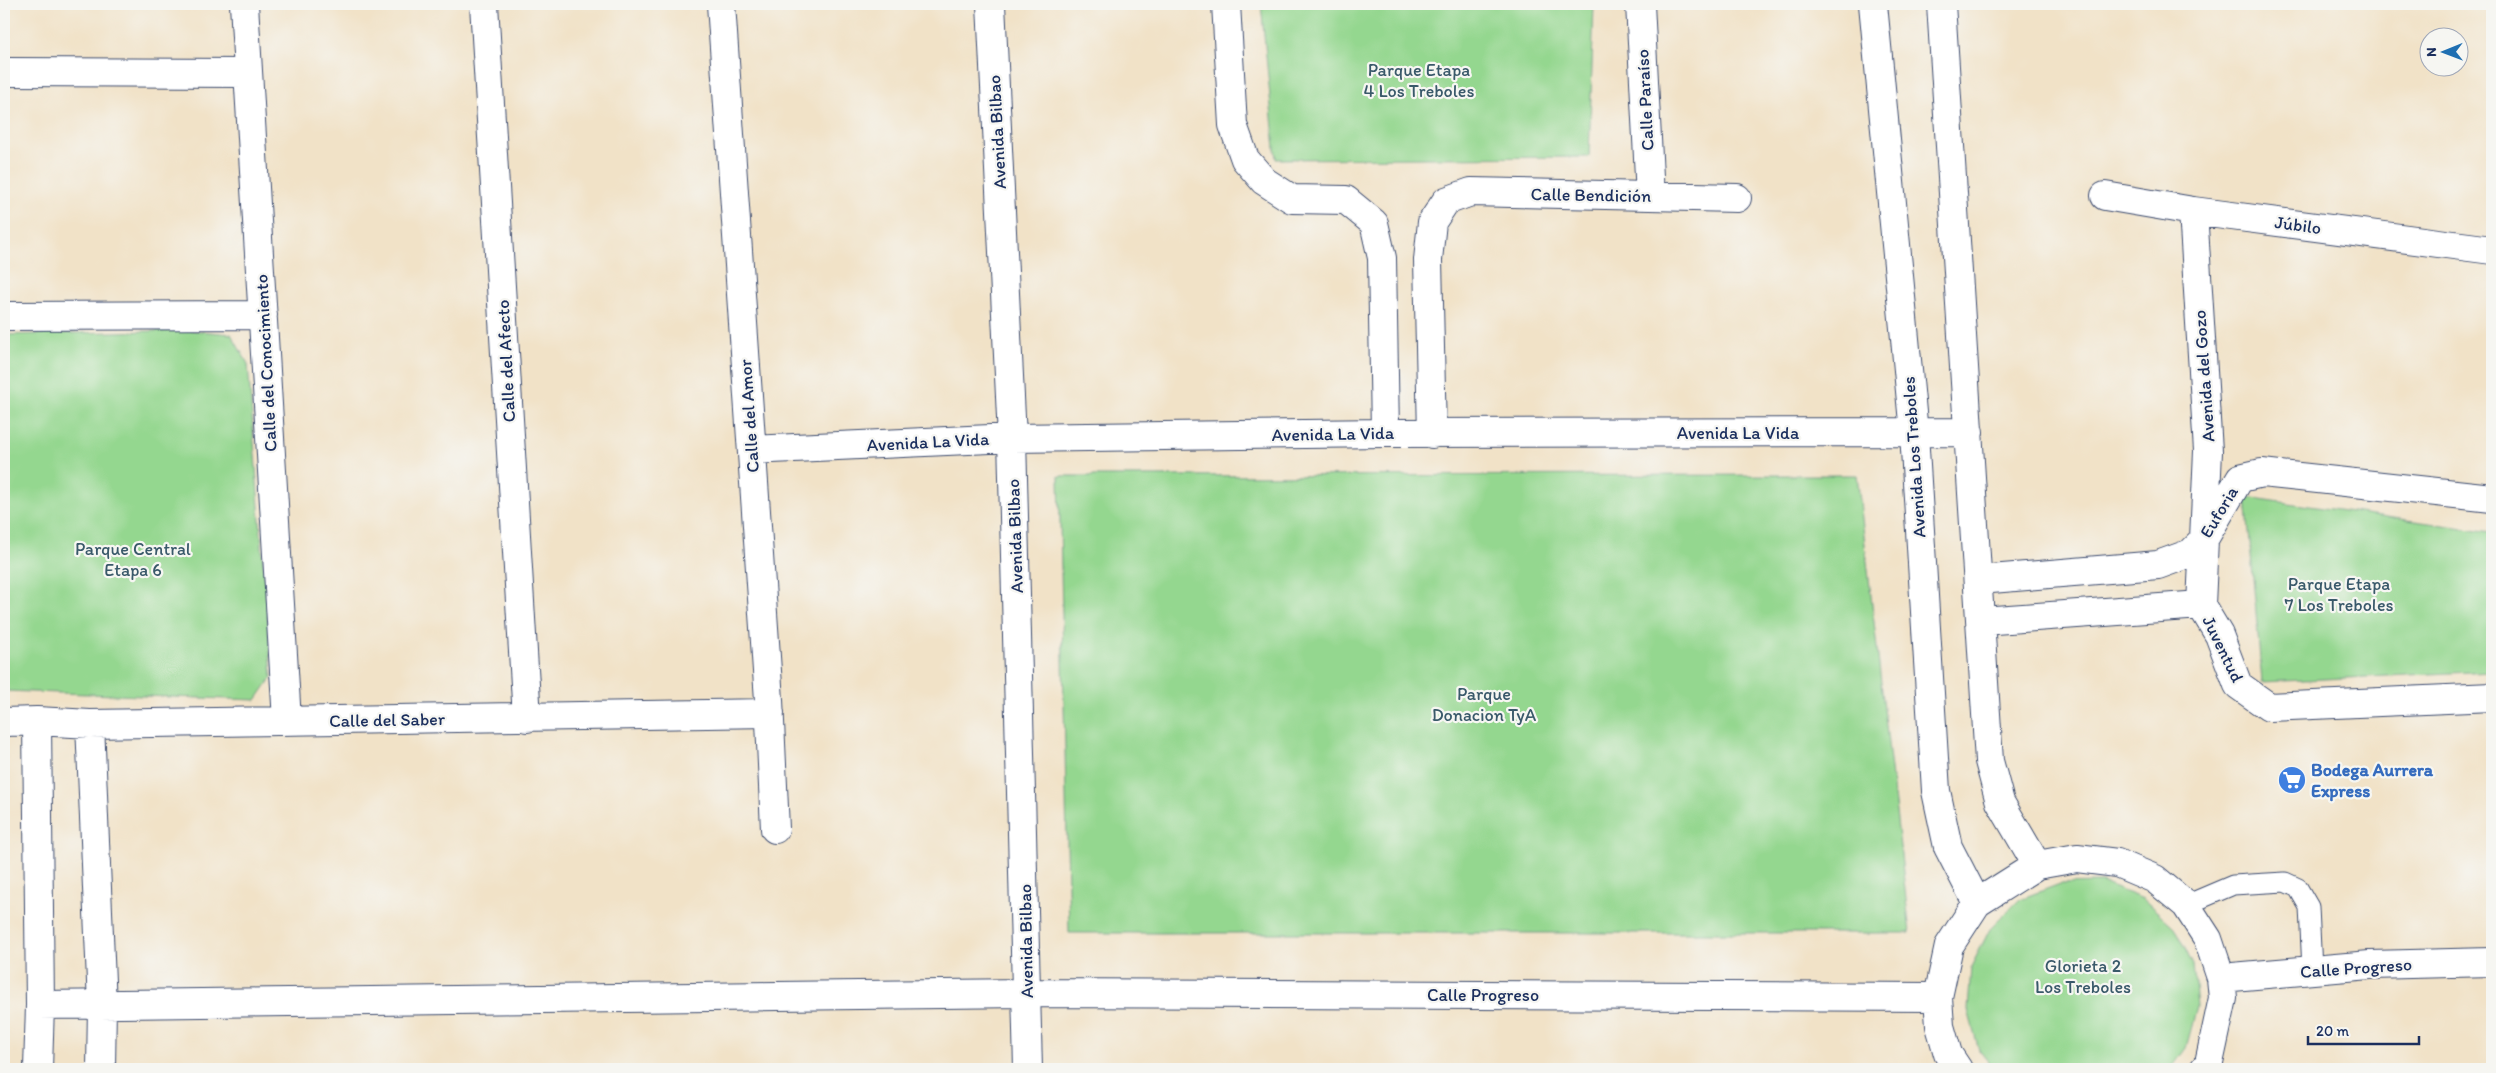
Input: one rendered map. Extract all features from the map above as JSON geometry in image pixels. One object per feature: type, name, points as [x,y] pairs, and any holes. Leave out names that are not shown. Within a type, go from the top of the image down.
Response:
[{"type":"street","name":"Calle del Conocimiento","points":[[244,4],[287,721]]},
{"type":"street","name":"Calle del Afecto","points":[[484,4],[527,718]]},
{"type":"street","name":"Calle del Amor","points":[[721,4],[770,713],[775,829]]},
{"type":"street","name":"Avenida Bilbao","points":[[990,4],[1012,438],[1028,993],[1028,1069]]},
{"type":"street","points":[[1226,4],[1233,125],[1245,159],[1264,181],[1292,199],[1346,200],[1374,223],[1382,258],[1386,433]]},
{"type":"street","name":"Calle Paraíso","points":[[1640,4],[1650,196]]},
{"type":"street","name":"Avenida Los Treboles","points":[[1873,4],[1914,433],[1936,791],[1948,847],[1977,903]]},
{"type":"street","points":[[1941,4],[1989,761],[2000,802],[2037,865]]},
{"type":"street","points":[[4,72],[248,73]]},
{"type":"street","name":"Calle Bendición","points":[[1432,434],[1428,260],[1432,222],[1446,201],[1471,192],[1738,198]]},
{"type":"street","name":"Júbilo","points":[[2105,196],[2193,211],[2492,250]]},
{"type":"street","name":"Avenida del Gozo","points":[[2193,211],[2208,451],[2201,605]]},
{"type":"street","points":[[4,316],[263,315]]},
{"type":"street","name":"Avenida La Vida","points":[[752,450],[1012,438],[1386,433],[1969,432]]},
{"type":"street","name":"Euforia","points":[[1979,580],[2158,565],[2191,552],[2203,541],[2240,478],[2262,473],[2492,498]]},
{"type":"street","name":"Juventud","points":[[1981,621],[2201,605],[2219,634],[2238,685],[2269,707],[2492,697]]},
{"type":"street","name":"Calle del Saber","points":[[4,722],[37,720],[90,724],[770,713]]},
{"type":"street","points":[[37,720],[40,1005],[38,1069]]},
{"type":"street","points":[[90,724],[102,1005],[102,1069]]},
{"type":"street","points":[[1951,1064],[1940,1026],[1938,997],[1949,946],[1977,903],[2037,865],[2077,858],[2117,863],[2154,879],[2186,905],[2208,939],[2222,988],[2228,1069]]},
{"type":"street","name":"Calle Progreso","points":[[2222,988],[2312,970],[2370,965],[2492,962]]},
{"type":"street","points":[[2204,1069],[2209,1063],[2222,988]]},
{"type":"street","name":"Calle Progreso","points":[[40,1005],[1028,993],[1938,997]]},
{"type":"lane","points":[[2186,905],[2233,885],[2285,882],[2298,888],[2309,907],[2312,970]]},
{"type":"green space","name":"Parque Etapa 4 Los Treboles","points":[[1261,4],[1594,4],[1589,157],[1276,159]]},
{"type":"green space","name":"Parque Central Etapa 6","points":[[189,330],[231,334],[248,364],[272,677],[256,700],[4,691],[4,335]]},
{"type":"green space","name":"Parque Donacion TyA","points":[[1857,475],[1910,933],[1069,933],[1059,476]]},
{"type":"green space","name":"Parque Etapa 7 Los Treboles","points":[[2246,497],[2492,532],[2492,671],[2262,682]]},
{"type":"green space","name":"Glorieta 2 Los Treboles","points":[[2102,883],[2143,899],[2174,927],[2193,965],[2197,1007],[2186,1048],[2171,1069],[1994,1069],[1979,1050],[1968,1010],[1971,967],[1990,929],[2020,899],[2060,884]]},
{"type":"place","name":"Bodega Aurrera Express","points":[[2292,780]]}]
